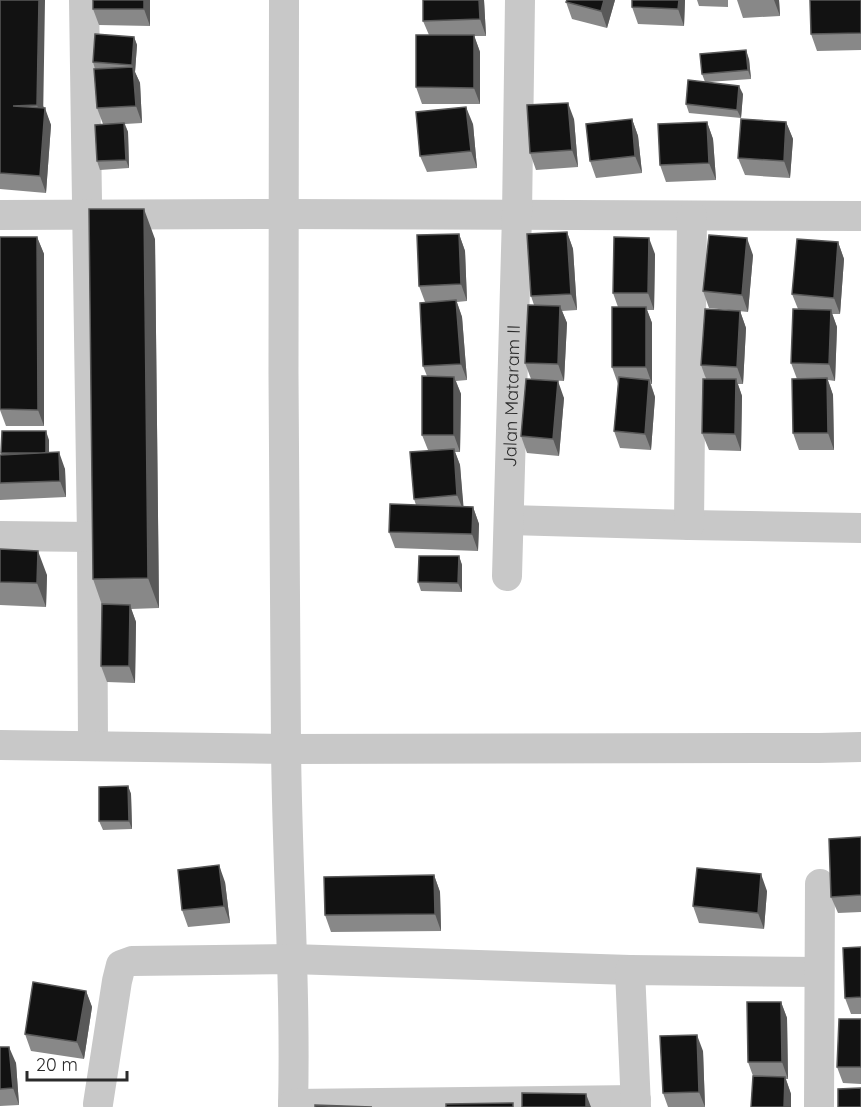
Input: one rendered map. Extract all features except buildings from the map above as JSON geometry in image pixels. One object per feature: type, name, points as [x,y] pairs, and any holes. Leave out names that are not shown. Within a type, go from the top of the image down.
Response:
[{"type":"street","points":[[84,0],[93,746]]},
{"type":"street","points":[[284,0],[286,749],[293,1105],[636,1104],[630,970]]},
{"type":"street","name":"Jalan Mataram II","points":[[507,576],[517,215],[520,0]]},
{"type":"street","points":[[0,215],[861,216]]},
{"type":"street","points":[[689,525],[692,216]]},
{"type":"street","points":[[509,520],[861,528]]},
{"type":"street","points":[[0,536],[92,537]]},
{"type":"street","points":[[0,745],[286,749],[861,747]]},
{"type":"street","points":[[819,1107],[820,884]]},
{"type":"street","points":[[98,1104],[117,981],[121,965],[132,961],[291,959],[630,970],[819,972]]}]
